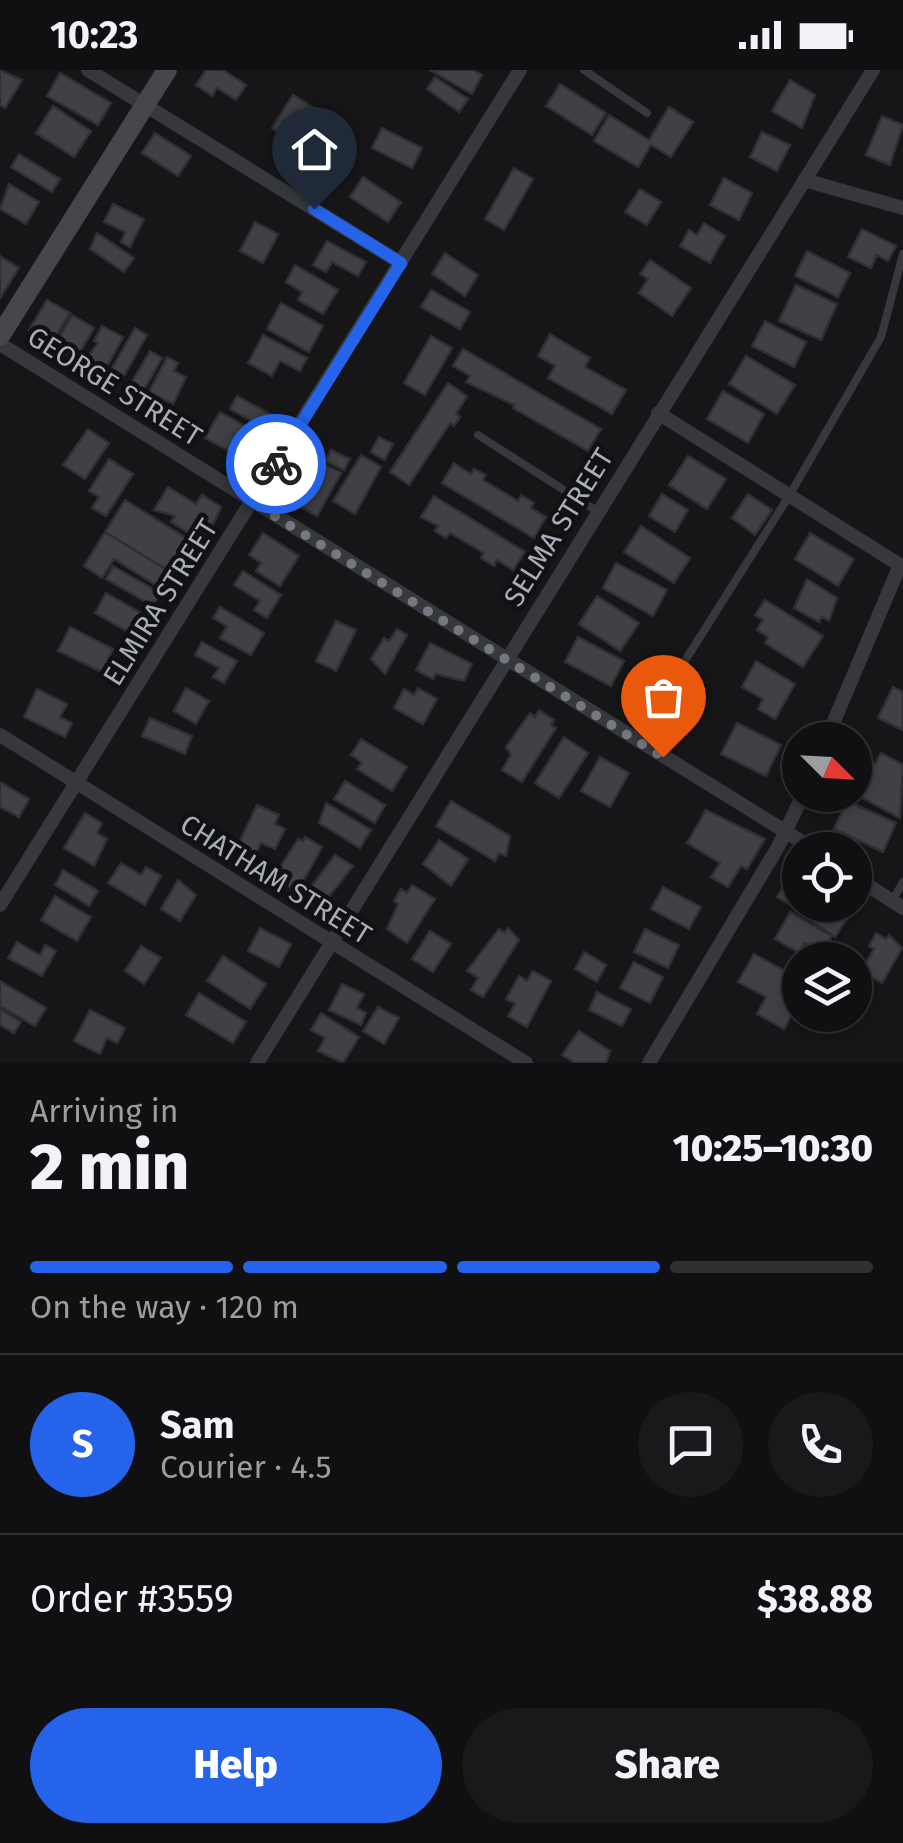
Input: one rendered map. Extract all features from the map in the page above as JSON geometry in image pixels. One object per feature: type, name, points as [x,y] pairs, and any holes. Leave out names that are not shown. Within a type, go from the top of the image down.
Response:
[{"type":"street","points":[[88,70],[401,263]]},
{"type":"street","points":[[0,336],[167,70]]},
{"type":"street","name":"ELMIRA STREET","points":[[0,905],[520,70]]},
{"type":"street","name":"SELMA STREET","points":[[257,1063],[872,70]]},
{"type":"street","points":[[804,180],[903,208]]},
{"type":"street","name":"GEORGE STREET","points":[[0,344],[786,832]]},
{"type":"street","points":[[658,414],[901,566],[834,722]]},
{"type":"street","name":"CHATHAM STREET","points":[[0,735],[526,1063]]},
{"type":"street","points":[[786,832],[795,812]]},
{"type":"street","points":[[648,1063],[782,839]]},
{"type":"street","points":[[872,887],[897,904]]},
{"type":"lane","points":[[584,70],[647,114]]},
{"type":"lane","points":[[635,740],[790,496],[881,337],[903,254]]},
{"type":"lane","points":[[478,435],[597,510]]},
{"type":"lane","points":[[897,904],[903,882]]},
{"type":"building","points":[[0,70],[22,80],[5,108],[0,105]]},
{"type":"building","points":[[206,70],[223,70],[246,85],[236,100],[217,88],[212,96],[196,85]]},
{"type":"building","points":[[430,70],[473,70],[482,75],[472,94]]},
{"type":"building","points":[[60,73],[111,103],[98,125],[47,96]]},
{"type":"building","points":[[435,77],[468,99],[459,112],[427,89]]},
{"type":"building","points":[[790,80],[815,95],[802,128],[772,111]]},
{"type":"building","points":[[560,84],[606,113],[592,135],[546,106]]},
{"type":"building","points":[[293,95],[314,108],[285,154],[275,147],[282,135],[272,128]]},
{"type":"building","points":[[53,106],[91,131],[74,157],[36,133]]},
{"type":"building","points":[[669,107],[693,122],[671,157],[651,145],[638,167],[594,141],[609,115],[649,140]]},
{"type":"building","points":[[323,112],[345,121],[328,162],[307,153]]},
{"type":"building","points":[[882,116],[903,125],[890,165],[866,155]]},
{"type":"building","points":[[382,128],[422,148],[412,168],[372,148]]},
{"type":"building","points":[[762,132],[790,145],[777,171],[750,157]]},
{"type":"building","points":[[155,133],[191,156],[178,176],[142,153]]},
{"type":"building","points":[[19,154],[60,179],[52,192],[11,167]]},
{"type":"building","points":[[514,168],[533,179],[504,230],[485,219]]},
{"type":"building","points":[[363,177],[401,202],[388,222],[350,197]]},
{"type":"building","points":[[724,178],[752,193],[739,220],[710,205]]},
{"type":"building","points":[[9,184],[39,202],[26,224],[0,209]]},
{"type":"building","points":[[640,189],[661,202],[647,225],[625,212]]},
{"type":"building","points":[[113,204],[144,219],[130,247],[121,242],[125,232],[104,222]]},
{"type":"building","points":[[255,222],[278,234],[263,263],[240,251]]},
{"type":"building","points":[[704,223],[725,236],[710,263],[680,246],[689,230],[697,235]]},
{"type":"building","points":[[862,229],[896,246],[888,261],[877,255],[871,268],[848,257]]},
{"type":"building","points":[[97,233],[134,258],[124,272],[90,249]]},
{"type":"building","points":[[327,241],[366,262],[358,276],[332,262],[326,272],[313,265]]},
{"type":"building","points":[[807,251],[850,273],[838,297],[795,276]]},
{"type":"building","points":[[445,253],[478,275],[465,296],[432,274]]},
{"type":"building","points":[[0,256],[19,268],[0,298]]},
{"type":"building","points":[[650,260],[691,288],[672,316],[639,293],[648,279],[640,274]]},
{"type":"building","points":[[295,265],[338,290],[323,314],[298,300],[302,292],[286,282]]},
{"type":"building","points":[[796,285],[837,304],[821,340],[779,321]]},
{"type":"building","points":[[431,290],[470,312],[460,329],[421,307]]},
{"type":"building","points":[[47,300],[70,313],[52,343],[29,330]]},
{"type":"building","points":[[281,303],[323,326],[309,352],[267,329]]},
{"type":"building","points":[[72,315],[94,328],[76,359],[54,346]]},
{"type":"building","points":[[765,321],[806,342],[794,367],[752,346]]},
{"type":"building","points":[[102,326],[123,337],[103,374],[83,363],[98,343],[94,341]]},
{"type":"building","points":[[135,328],[147,335],[120,383],[108,375]]},
{"type":"building","points":[[550,334],[590,358],[585,367],[626,390],[612,414],[548,378],[555,366],[538,356]]},
{"type":"building","points":[[263,335],[307,358],[300,371],[280,361],[272,376],[248,363]]},
{"type":"building","points":[[431,336],[452,348],[425,395],[404,383]]},
{"type":"building","points":[[463,349],[601,429],[588,451],[513,408],[514,405],[466,382],[470,376],[453,366]]},
{"type":"building","points":[[150,351],[162,358],[141,395],[129,387]]},
{"type":"building","points":[[746,356],[795,385],[777,414],[729,384]]},
{"type":"building","points":[[167,357],[178,363],[174,371],[186,377],[173,404],[149,392]]},
{"type":"building","points":[[448,383],[467,396],[456,414],[460,417],[454,426],[450,423],[409,485],[390,472]]},
{"type":"building","points":[[723,391],[764,414],[748,443],[707,419]]},
{"type":"building","points":[[237,396],[272,415],[264,428],[230,409]]},
{"type":"building","points":[[220,412],[249,428],[235,454],[205,438]]},
{"type":"building","points":[[88,429],[109,443],[85,479],[63,465]]},
{"type":"building","points":[[379,437],[393,444],[385,460],[371,452]]},
{"type":"building","points":[[331,450],[350,459],[344,470],[325,461]]},
{"type":"building","points":[[306,454],[341,473],[317,516],[282,496]]},
{"type":"building","points":[[361,455],[381,467],[355,514],[333,501]]},
{"type":"building","points":[[688,456],[726,479],[707,509],[669,485]]},
{"type":"building","points":[[109,459],[133,474],[106,516],[92,508],[99,497],[89,491]]},
{"type":"building","points":[[454,463],[471,474],[474,469],[486,475],[483,480],[518,501],[521,495],[534,503],[531,508],[546,517],[534,538],[442,483]]},
{"type":"building","points":[[168,487],[196,504],[202,495],[221,507],[208,535],[204,533],[200,540],[171,522],[175,516],[154,510]]},
{"type":"building","points":[[662,494],[688,510],[675,532],[649,516]]},
{"type":"building","points":[[748,494],[772,510],[755,535],[732,518]]},
{"type":"building","points":[[434,496],[525,552],[513,570],[497,560],[494,566],[481,558],[484,553],[450,533],[446,538],[435,531],[438,526],[421,517]]},
{"type":"building","points":[[125,500],[188,539],[168,571],[105,532]]},
{"type":"building","points":[[641,526],[690,558],[674,583],[624,552]]},
{"type":"building","points":[[105,532],[180,578],[170,594],[114,559],[102,578],[84,566]]},
{"type":"building","points":[[263,533],[299,556],[280,586],[256,571],[261,563],[249,555]]},
{"type":"building","points":[[810,533],[854,559],[838,586],[795,559]]},
{"type":"building","points":[[616,563],[667,590],[653,616],[603,588]]},
{"type":"building","points":[[113,566],[160,593],[153,606],[106,579]]},
{"type":"building","points":[[243,571],[281,595],[267,618],[254,610],[260,601],[234,585]]},
{"type":"building","points":[[807,579],[837,598],[829,621],[822,617],[819,622],[794,608]]},
{"type":"building","points":[[106,593],[143,614],[132,634],[95,613]]},
{"type":"building","points":[[597,596],[639,623],[620,651],[579,624]]},
{"type":"building","points":[[765,600],[823,636],[803,667],[765,643],[768,637],[757,630],[763,620],[755,615]]},
{"type":"building","points":[[220,607],[264,633],[251,655],[220,638],[227,626],[213,618]]},
{"type":"building","points":[[336,621],[356,630],[336,671],[316,661]]},
{"type":"building","points":[[70,627],[113,649],[102,672],[58,651]]},
{"type":"building","points":[[397,629],[407,635],[385,674],[371,659],[384,638],[389,641]]},
{"type":"building","points":[[578,637],[624,661],[611,686],[565,662]]},
{"type":"building","points":[[202,642],[237,661],[224,683],[213,677],[219,668],[195,655]]},
{"type":"building","points":[[430,643],[472,664],[464,681],[436,674],[433,679],[416,670]]},
{"type":"building","points":[[756,661],[795,684],[775,719],[758,709],[763,699],[742,687]]},
{"type":"building","points":[[893,687],[903,692],[903,730],[878,718]]},
{"type":"building","points":[[186,688],[209,701],[196,724],[174,711]]},
{"type":"building","points":[[418,688],[437,699],[423,724],[394,708],[404,689],[414,695]]},
{"type":"building","points":[[37,689],[67,704],[60,717],[72,723],[65,737],[24,717]]},
{"type":"building","points":[[539,710],[554,720],[551,725],[556,728],[522,782],[502,770],[511,755],[506,747],[530,713],[535,717]]},
{"type":"building","points":[[150,718],[192,736],[185,754],[142,736]]},
{"type":"building","points":[[737,723],[781,745],[766,776],[721,754]]},
{"type":"building","points":[[564,737],[588,753],[559,798],[535,783]]},
{"type":"building","points":[[361,739],[407,767],[392,791],[357,769],[362,762],[351,755]]},
{"type":"building","points":[[881,753],[903,765],[900,818],[872,803],[872,762],[875,764]]},
{"type":"building","points":[[600,757],[629,773],[610,807],[581,791]]},
{"type":"building","points":[[345,781],[385,805],[375,823],[334,799]]},
{"type":"building","points":[[0,782],[29,799],[19,817],[0,807]]},
{"type":"building","points":[[451,801],[510,836],[506,856],[499,853],[495,861],[436,826]]},
{"type":"building","points":[[326,803],[371,830],[360,848],[319,823]]},
{"type":"building","points":[[257,805],[279,815],[275,824],[285,829],[275,849],[261,843],[254,858],[236,849]]},
{"type":"building","points":[[706,810],[765,839],[747,869],[741,866],[728,887],[711,877],[720,863],[687,843]]},
{"type":"building","points":[[842,812],[872,812],[896,823],[883,852],[872,847],[872,832],[834,829]]},
{"type":"building","points":[[85,813],[102,823],[97,833],[107,839],[94,866],[64,848]]},
{"type":"building","points":[[305,837],[322,847],[299,889],[292,889],[276,874],[298,839],[303,841]]},
{"type":"building","points":[[439,840],[468,859],[451,886],[423,864]]},
{"type":"building","points":[[335,855],[353,866],[324,903],[307,892]]},
{"type":"building","points":[[121,863],[141,875],[146,867],[161,876],[145,905],[108,883]]},
{"type":"building","points":[[63,870],[98,891],[89,906],[55,885]]},
{"type":"building","points":[[178,880],[196,895],[180,921],[161,909]]},
{"type":"building","points":[[412,885],[435,899],[407,943],[387,929],[398,904],[394,901],[401,889],[407,893]]},
{"type":"building","points":[[663,887],[701,907],[689,929],[651,909]]},
{"type":"building","points":[[55,896],[91,917],[77,941],[41,920]]},
{"type":"building","points":[[784,922],[808,922],[832,936],[828,942],[782,943],[775,939]]},
{"type":"building","points":[[815,922],[845,922],[835,937]]},
{"type":"building","points":[[260,928],[291,944],[279,967],[248,951]]},
{"type":"building","points":[[508,928],[519,940],[483,997],[471,990],[478,978],[467,971],[499,929],[505,933]]},
{"type":"building","points":[[645,929],[679,945],[668,968],[634,952]]},
{"type":"building","points":[[430,931],[451,944],[433,972],[412,959]]},
{"type":"building","points":[[876,933],[886,939],[889,935],[902,948],[882,983],[872,977],[871,942]]},
{"type":"building","points":[[17,942],[40,955],[45,945],[56,951],[42,976],[8,958]]},
{"type":"building","points":[[141,946],[161,958],[144,984],[125,971]]},
{"type":"building","points":[[584,952],[606,965],[597,982],[575,969]]},
{"type":"building","points":[[754,954],[782,969],[782,1028],[757,1014],[766,997],[738,982]]},
{"type":"building","points":[[223,956],[266,984],[250,1009],[207,981]]},
{"type":"building","points":[[634,962],[663,977],[650,1003],[620,988]]},
{"type":"building","points":[[533,971],[551,981],[527,1027],[508,1016],[515,1004],[506,999],[519,976],[527,981]]},
{"type":"building","points":[[0,981],[46,1008],[35,1026],[0,1006]]},
{"type":"building","points":[[342,984],[364,994],[357,1008],[366,1013],[361,1025],[329,1010]]},
{"type":"building","points":[[597,992],[631,1009],[622,1026],[589,1010]]},
{"type":"building","points":[[199,993],[246,1022],[233,1043],[186,1015]]},
{"type":"building","points":[[378,1007],[399,1018],[384,1044],[363,1031]]},
{"type":"building","points":[[0,1009],[21,1022],[14,1033],[0,1025]]},
{"type":"building","points":[[90,1010],[125,1028],[117,1043],[107,1038],[100,1054],[74,1041]]},
{"type":"building","points":[[321,1013],[359,1037],[343,1063],[318,1051],[325,1038],[311,1030]]},
{"type":"building","points":[[579,1031],[610,1051],[606,1063],[575,1063],[562,1055]]},
{"type":"way so far","points":[[276,464],[252,502],[663,757]]},
{"type":"route","points":[[276,464],[401,263],[314,209]]}]
